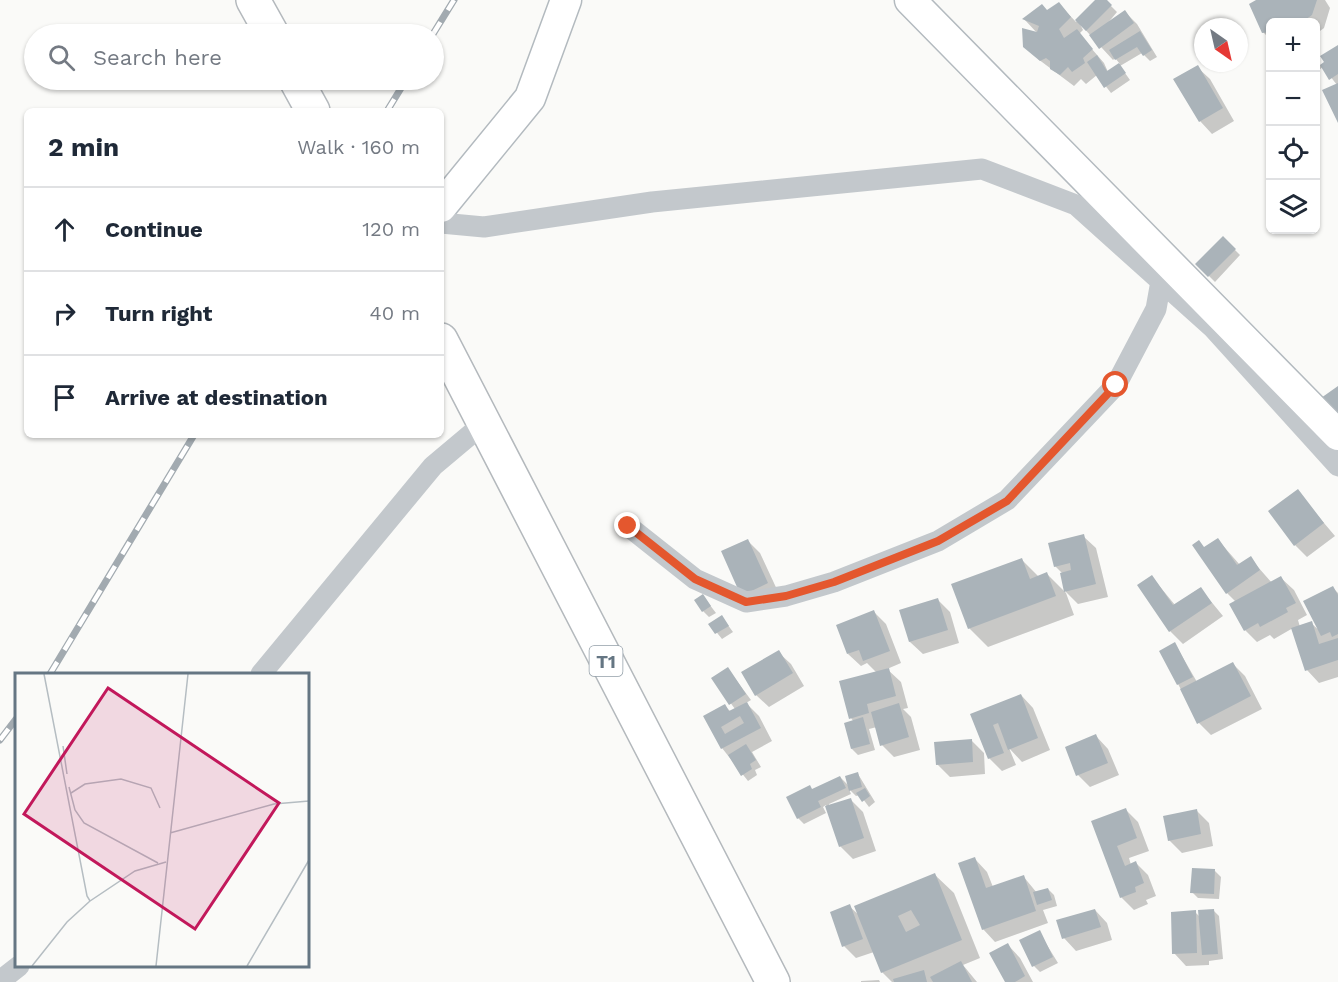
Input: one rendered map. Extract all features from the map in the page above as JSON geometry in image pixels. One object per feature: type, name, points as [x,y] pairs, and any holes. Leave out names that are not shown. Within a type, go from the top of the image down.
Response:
[{"type":"highway","points":[[253,0],[266,24]]},
{"type":"highway","points":[[301,90],[311,108]]},
{"type":"highway","name":"T1","points":[[444,346],[773,982]]},
{"type":"street","points":[[444,203],[530,98],[566,0]]},
{"type":"street","points":[[910,0],[1338,435]]},
{"type":"street","points":[[444,223],[483,227],[652,202],[982,169],[1076,206],[1213,328],[1338,466]]},
{"type":"street","points":[[628,526],[695,579],[746,602],[786,596],[834,582],[938,541],[1007,501],[1116,385],[1156,309],[1161,281]]},
{"type":"street","points":[[263,673],[433,466],[483,424]]},
{"type":"street","points":[[0,981],[19,967]]},
{"type":"building","points":[[1095,0],[1107,0],[1112,5],[1086,31],[1075,20]]},
{"type":"building","points":[[1256,0],[1317,0],[1312,15],[1308,18],[1266,18],[1266,32],[1262,33],[1249,4]]},
{"type":"building","points":[[1059,2],[1071,17],[1059,29],[1064,38],[1077,29],[1093,49],[1083,58],[1085,63],[1072,72],[1068,67],[1060,75],[1050,69],[1050,61],[1046,58],[1040,61],[1023,47],[1022,28],[1037,32],[1039,26],[1022,19],[1042,4],[1047,10]]},
{"type":"building","points":[[1125,10],[1134,23],[1099,49],[1089,35]]},
{"type":"building","points":[[1140,31],[1152,50],[1143,56],[1137,47],[1115,60],[1109,50]]},
{"type":"building","points":[[1338,45],[1338,74],[1329,80],[1320,65],[1324,62],[1320,56]]},
{"type":"building","points":[[1097,55],[1107,71],[1119,63],[1126,73],[1104,88],[1087,62]]},
{"type":"building","points":[[1194,67],[1194,72],[1202,72],[1223,108],[1199,122],[1173,79]]},
{"type":"building","points":[[1338,83],[1338,123],[1322,90]]},
{"type":"building","points":[[1223,236],[1236,249],[1208,277],[1195,264]]},
{"type":"building","points":[[1338,386],[1338,422],[1321,398]]},
{"type":"building","points":[[1298,489],[1324,523],[1294,546],[1268,511]]},
{"type":"building","points":[[1084,534],[1096,584],[1064,592],[1060,573],[1071,570],[1070,563],[1054,567],[1048,543]]},
{"type":"building","points":[[1218,538],[1237,565],[1251,556],[1260,570],[1226,594],[1192,545],[1199,540],[1204,547]]},
{"type":"building","points":[[748,539],[768,583],[741,596],[721,551]]},
{"type":"building","points":[[1022,558],[1030,579],[1047,572],[1056,596],[968,629],[951,584]]},
{"type":"building","points":[[1152,575],[1173,605],[1201,587],[1212,603],[1169,632],[1137,585]]},
{"type":"building","points":[[1281,576],[1296,603],[1286,608],[1288,612],[1260,627],[1258,623],[1244,631],[1229,604]]},
{"type":"building","points":[[1333,586],[1338,595],[1338,634],[1332,637],[1330,632],[1321,636],[1303,601]]},
{"type":"building","points":[[703,594],[711,606],[702,612],[694,600]]},
{"type":"building","points":[[938,598],[948,630],[909,642],[899,610]]},
{"type":"building","points":[[874,610],[890,651],[863,661],[859,650],[847,654],[836,625]]},
{"type":"building","points":[[722,615],[729,626],[715,634],[708,624]]},
{"type":"building","points":[[1312,621],[1319,644],[1338,638],[1338,660],[1305,671],[1291,628]]},
{"type":"building","points":[[1175,642],[1193,677],[1177,685],[1159,651]]},
{"type":"building","points":[[779,650],[793,673],[755,696],[741,672]]},
{"type":"building","points":[[1233,662],[1251,696],[1197,724],[1180,689]]},
{"type":"building","points":[[728,667],[746,694],[729,705],[711,678]]},
{"type":"building","points":[[889,668],[896,696],[867,704],[869,713],[849,719],[839,681]]},
{"type":"building","points":[[1021,694],[1038,738],[1008,750],[998,723],[993,725],[1004,753],[988,759],[970,714]]},
{"type":"building","points":[[747,702],[761,728],[721,749],[703,716],[725,704],[729,711]],"holes":[[[740,716],[744,723],[725,734],[721,727]]]},
{"type":"building","points":[[899,703],[909,737],[880,746],[871,712]]},
{"type":"building","points":[[863,717],[870,744],[851,749],[844,723]]},
{"type":"building","points":[[1096,734],[1108,763],[1076,776],[1065,747]]},
{"type":"building","points":[[972,739],[973,762],[936,765],[934,742]]},
{"type":"building","points":[[746,744],[756,760],[750,764],[752,769],[741,776],[728,755]]},
{"type":"building","points":[[858,772],[862,787],[849,791],[845,776]]},
{"type":"building","points":[[840,776],[846,788],[818,801],[821,807],[797,819],[786,797],[810,785],[812,789]]},
{"type":"building","points":[[865,788],[870,796],[862,802],[856,793]]},
{"type":"building","points":[[851,798],[864,838],[839,847],[825,806]]},
{"type":"building","points":[[1126,808],[1137,838],[1117,846],[1125,866],[1136,861],[1144,883],[1135,887],[1136,892],[1120,898],[1091,821]]},
{"type":"building","points":[[1197,809],[1201,834],[1168,841],[1163,816]]},
{"type":"building","points":[[975,857],[986,888],[1024,875],[1036,911],[982,930],[958,863]]},
{"type":"building","points":[[1192,868],[1215,869],[1214,894],[1190,893]]},
{"type":"building","points":[[935,873],[962,940],[881,973],[854,906]],"holes":[[[911,910],[920,925],[906,932],[898,916]]]},
{"type":"building","points":[[1048,888],[1052,900],[1037,905],[1033,892]]},
{"type":"building","points":[[850,904],[863,939],[842,947],[830,912]]},
{"type":"building","points":[[1095,909],[1101,927],[1062,939],[1056,920]]},
{"type":"building","points":[[1214,909],[1218,954],[1202,955],[1198,910]]},
{"type":"building","points":[[1196,910],[1197,953],[1172,954],[1171,912]]},
{"type":"building","points":[[1040,930],[1053,957],[1032,967],[1019,940]]},
{"type":"building","points":[[1008,943],[1025,976],[1015,982],[1005,982],[989,953]]},
{"type":"building","points":[[961,961],[972,982],[933,982],[930,977]]},
{"type":"building","points":[[924,970],[927,982],[894,982],[893,979]]},
{"type":"railway","points":[[439,24],[454,0]]},
{"type":"railway","points":[[389,108],[400,90]]},
{"type":"railway","points":[[51,673],[192,438]]},
{"type":"railway","points":[[0,740],[15,720]]},
{"type":"route","points":[[628,526],[695,579],[746,602],[786,596],[834,582],[938,541],[1007,501],[1116,385]]}]
